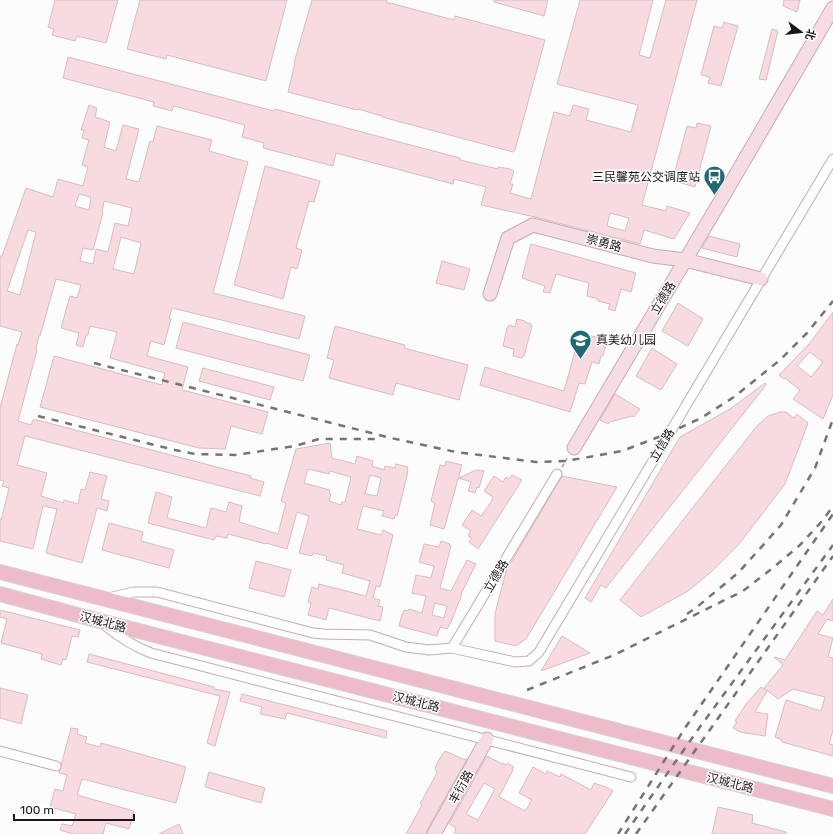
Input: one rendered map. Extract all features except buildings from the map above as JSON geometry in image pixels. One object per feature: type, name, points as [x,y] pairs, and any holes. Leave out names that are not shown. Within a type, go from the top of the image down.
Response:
[{"type":"main road","name":"汉城北路","points":[[0,572],[833,786]]},
{"type":"main road","name":"汉城北路","points":[[0,594],[833,809]]},
{"type":"street","name":"立德路","points":[[574,448],[833,8]]},
{"type":"street","name":"立信路","points":[[103,599],[134,592],[157,592],[313,633],[370,635],[396,645],[417,649],[429,650],[452,648],[514,662],[529,661],[539,652],[833,159]]},
{"type":"street","name":"崇勇路","points":[[490,294],[508,238],[533,225],[653,256],[685,260],[761,279]]},
{"type":"street","name":"立德路","points":[[452,648],[557,474]]},
{"type":"street","points":[[100,621],[122,640],[151,653],[631,777]]},
{"type":"street","name":"丰衍路","points":[[434,834],[487,739]]},
{"type":"street","points":[[0,751],[56,766]]},
{"type":"path","points":[[557,474],[574,448]]},
{"type":"railway","points":[[94,363],[391,438],[456,452],[536,462],[566,461],[622,451],[669,433],[701,418],[734,397],[780,360],[807,333],[833,301]]},
{"type":"railway","points":[[38,416],[195,454],[235,455],[295,446],[319,439],[379,439]]},
{"type":"railway","points":[[687,614],[739,572],[781,525],[815,468],[833,419]]},
{"type":"railway","points":[[527,690],[614,655],[743,591],[800,545],[823,520],[833,506]]},
{"type":"railway","points":[[618,834],[685,728],[833,514]]},
{"type":"railway","points":[[625,834],[697,731],[833,545]]},
{"type":"railway","points":[[636,834],[833,556]]},
{"type":"place","name":"三民馨苑公交调度站","points":[[715,196]]},
{"type":"place","name":"真美幼儿园","points":[[581,360]]}]
